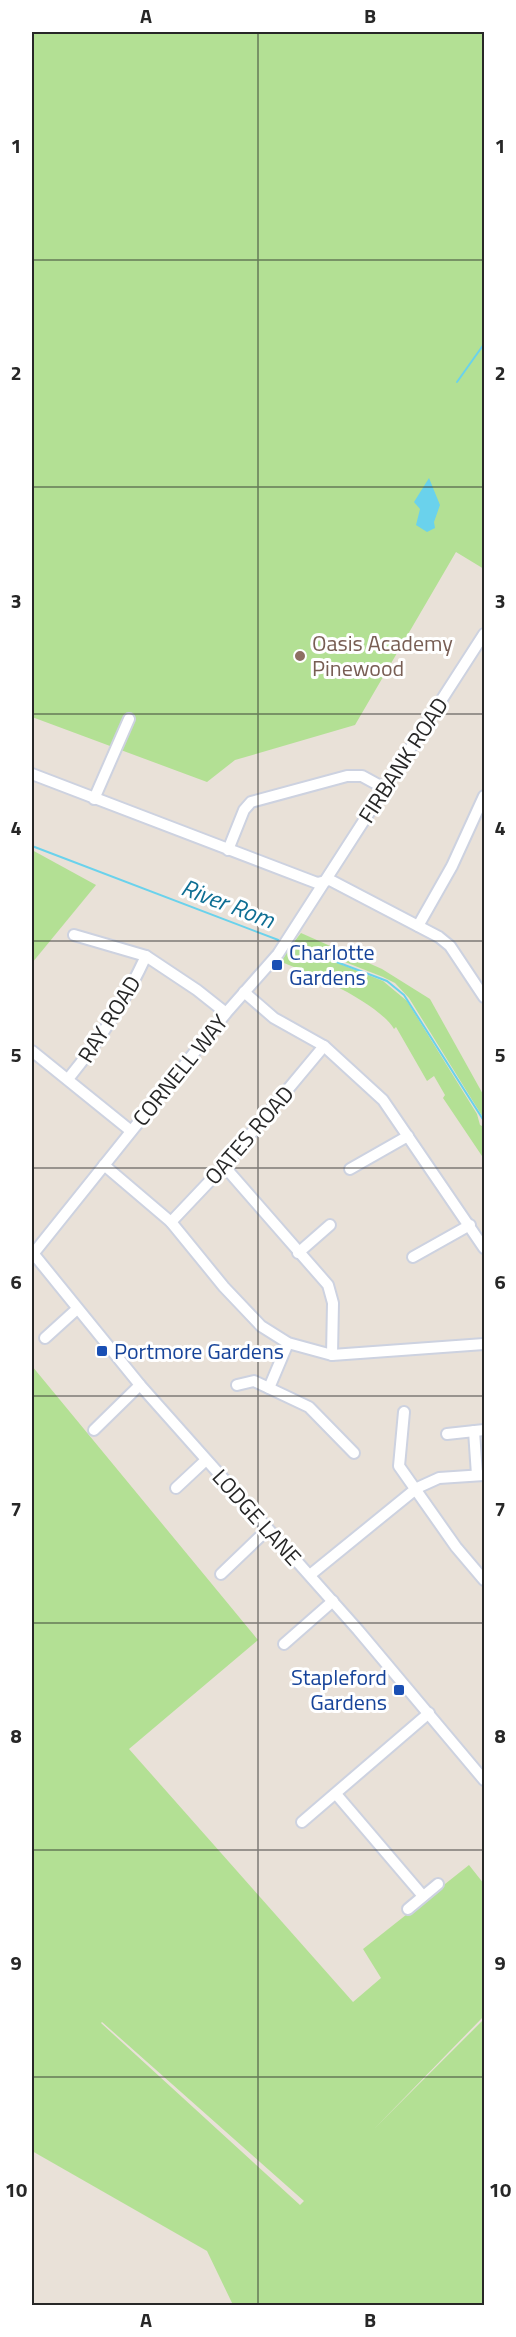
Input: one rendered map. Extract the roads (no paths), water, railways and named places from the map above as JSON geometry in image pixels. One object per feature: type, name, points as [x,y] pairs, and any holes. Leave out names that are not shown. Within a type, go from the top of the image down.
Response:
[{"type":"street","name":"FIRBANK ROAD","points":[[323,882],[484,637]]},
{"type":"street","points":[[94,799],[129,719]]},
{"type":"street","points":[[32,774],[317,883],[330,880],[418,926],[450,946],[483,991]]},
{"type":"street","points":[[228,850],[244,810],[250,802],[347,776],[362,776],[384,788]]},
{"type":"street","points":[[418,926],[452,866],[484,796]]},
{"type":"street","name":"CORNELL WAY","points":[[32,1253],[226,1013],[280,950],[323,882]]},
{"type":"street","points":[[74,935],[146,956],[197,990],[226,1013]]},
{"type":"street","name":"RAY ROAD","points":[[68,1079],[99,1041],[126,1001],[146,956]]},
{"type":"street","points":[[244,992],[274,1018],[324,1046],[383,1100],[484,1248]]},
{"type":"street","name":"OATES ROAD","points":[[171,1222],[224,1166],[324,1046]]},
{"type":"street","points":[[32,1051],[131,1131]]},
{"type":"street","points":[[350,1169],[408,1136]]},
{"type":"street","points":[[104,1165],[171,1222],[224,1287],[261,1326],[288,1343],[332,1355],[484,1344]]},
{"type":"street","points":[[224,1166],[328,1285],[333,1303],[332,1355]]},
{"type":"street","points":[[298,1253],[330,1225]]},
{"type":"street","points":[[413,1257],[470,1225]]},
{"type":"street","name":"LODGE LANE","points":[[32,1253],[140,1385],[267,1530],[333,1601],[484,1780]]},
{"type":"street","points":[[45,1338],[77,1309]]},
{"type":"street","points":[[269,1388],[288,1343]]},
{"type":"street","points":[[237,1385],[254,1382],[309,1407],[354,1453]]},
{"type":"street","points":[[94,1430],[140,1385]]},
{"type":"street","points":[[404,1412],[399,1466],[417,1488],[456,1547],[484,1580]]},
{"type":"street","points":[[310,1575],[417,1488],[439,1478],[481,1475],[479,1431],[447,1434]]},
{"type":"street","points":[[176,1488],[206,1460]]},
{"type":"street","points":[[221,1574],[267,1530]]},
{"type":"street","points":[[284,1644],[333,1601]]},
{"type":"street","points":[[302,1822],[429,1713]]},
{"type":"street","points":[[336,1794],[423,1896]]},
{"type":"street","points":[[408,1909],[438,1884]]},
{"type":"water","points":[[429,478],[440,505],[434,522],[435,528],[427,532],[416,525],[420,509],[414,502]]},
{"type":"waterway","points":[[457,382],[484,344]]},
{"type":"waterway","name":"River Rom","points":[[32,846],[281,941]]},
{"type":"waterway","name":"River Rom","points":[[289,944],[387,981],[404,995],[484,1121]]},
{"type":"place","name":"Oasis Academy Pinewood","points":[[300,656]]},
{"type":"place","name":"Charlotte Gardens","points":[[277,965]]},
{"type":"place","name":"Portmore Gardens","points":[[102,1351]]},
{"type":"place","name":"Stapleford Gardens","points":[[399,1690]]}]
